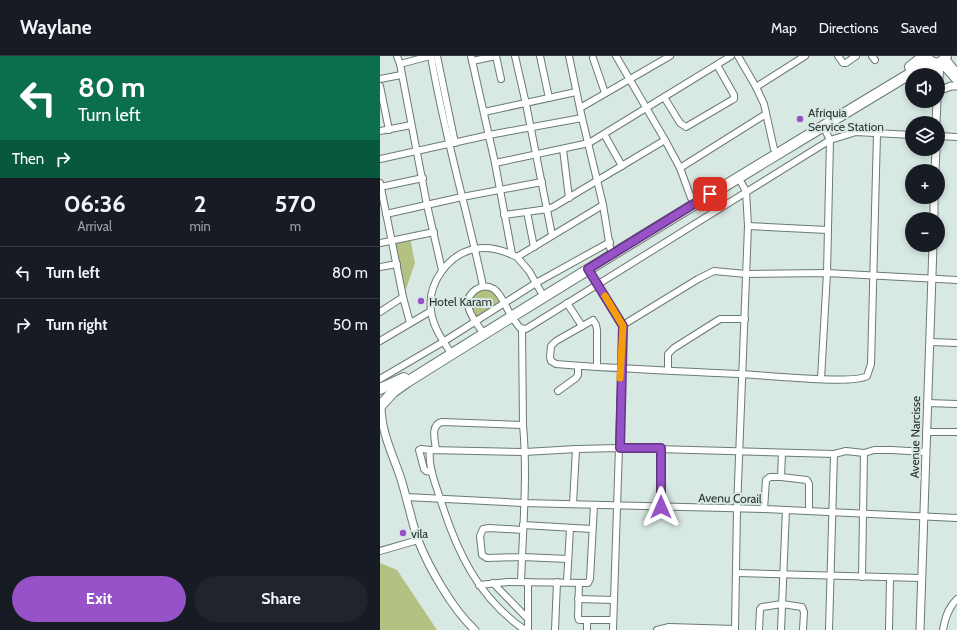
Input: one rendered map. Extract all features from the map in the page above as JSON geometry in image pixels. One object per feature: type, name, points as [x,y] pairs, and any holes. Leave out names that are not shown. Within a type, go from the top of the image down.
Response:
[{"type":"highway","points":[[380,390],[401,380],[446,346],[478,326],[588,269],[918,68],[936,60]]},
{"type":"highway","points":[[380,404],[393,392],[539,288],[911,66],[936,60]]},
{"type":"street","points":[[397,56],[400,64],[411,125],[423,178],[427,205],[442,270]]},
{"type":"street","points":[[400,64],[430,56],[452,144]]},
{"type":"street","points":[[437,56],[462,197],[483,286]]},
{"type":"street","points":[[501,79],[496,56],[472,59],[495,163],[504,215],[514,256]]},
{"type":"street","points":[[514,56],[526,104],[552,235]]},
{"type":"street","points":[[540,56],[549,98]]},
{"type":"street","points":[[569,56],[596,181],[603,205],[610,245]]},
{"type":"street","points":[[616,56],[630,78],[680,168],[691,198]]},
{"type":"street","points":[[580,108],[670,56]]},
{"type":"street","points":[[495,163],[589,143],[731,56]]},
{"type":"street","points":[[738,56],[762,97],[774,148]]},
{"type":"street","points":[[756,87],[805,56]]},
{"type":"street","points":[[838,56],[843,63],[846,63],[856,56]]},
{"type":"street","points":[[593,58],[605,93]]},
{"type":"street","points":[[936,60],[957,73]]},
{"type":"street","points":[[936,60],[957,81]]},
{"type":"street","points":[[664,97],[680,123],[686,127],[734,99],[734,95],[716,65]]},
{"type":"street","points":[[380,79],[401,75]]},
{"type":"street","points":[[380,86],[389,130]]},
{"type":"street","points":[[945,89],[951,86],[957,86]]},
{"type":"street","points":[[484,112],[576,92]]},
{"type":"street","points":[[680,168],[766,114]]},
{"type":"street","points":[[380,159],[488,135],[582,118]]},
{"type":"street","points":[[380,132],[411,125]]},
{"type":"street","points":[[821,379],[830,140],[823,126]]},
{"type":"street","points":[[478,326],[470,311],[468,301],[474,291],[483,286],[494,289],[498,293],[517,326],[522,329],[526,329],[830,140],[856,132],[905,135]]},
{"type":"street","points":[[604,134],[622,166]]},
{"type":"street","points":[[597,367],[598,330],[592,320],[556,341],[551,346],[550,358],[553,363],[578,366],[821,379],[860,379],[867,376],[869,374],[871,364],[877,134]]},
{"type":"street","points":[[945,136],[957,137]]},
{"type":"street","points":[[504,215],[548,209],[665,140]]},
{"type":"street","points":[[563,149],[569,198]]},
{"type":"street","points":[[657,630],[669,627],[735,629],[737,509],[748,226],[746,191],[738,177]]},
{"type":"street","points":[[410,323],[403,297],[380,185],[423,178]]},
{"type":"street","points":[[386,214],[462,197],[542,182]]},
{"type":"street","points":[[514,256],[534,247],[603,205]]},
{"type":"street","points":[[527,212],[534,247]]},
{"type":"street","points":[[748,226],[827,230]]},
{"type":"street","points":[[380,243],[434,232]]},
{"type":"street","points":[[380,379],[446,346],[437,331],[431,311],[431,296],[435,283],[442,270],[458,256],[475,249],[492,249],[514,256],[529,271],[539,288]]},
{"type":"street","name":"Avenue Narcisse","points":[[920,630],[933,252]]},
{"type":"street","points":[[380,267],[397,264]]},
{"type":"street","points":[[588,269],[623,326],[613,630]]},
{"type":"street","points":[[623,326],[714,271],[746,274],[826,273],[957,280]]},
{"type":"street","points":[[380,310],[403,297]]},
{"type":"street","points":[[567,303],[582,326]]},
{"type":"street","points":[[380,341],[431,311]]},
{"type":"street","points":[[668,370],[668,354],[674,348],[720,319],[745,318]]},
{"type":"street","points":[[522,329],[523,425],[525,452],[522,557],[528,630]]},
{"type":"street","points":[[930,342],[957,343]]},
{"type":"street","points":[[558,391],[576,378],[578,375],[578,366]]},
{"type":"street","points":[[927,403],[957,404]]},
{"type":"street","points":[[380,404],[382,427],[406,496],[418,540],[438,581],[464,619],[475,630]]},
{"type":"street","points":[[523,425],[438,423],[435,425],[434,430],[432,472],[446,519],[459,551],[479,585],[492,601],[517,625],[525,630]]},
{"type":"street","points":[[926,432],[957,432]]},
{"type":"street","points":[[661,448],[661,507]]},
{"type":"street","points":[[432,472],[424,469],[420,451],[421,449],[525,452],[576,449],[661,448],[834,454],[846,451],[864,453],[874,450],[926,452]]},
{"type":"street","points":[[573,504],[576,449]]},
{"type":"street","points":[[781,477],[782,453]]},
{"type":"street","points":[[862,577],[864,453]]},
{"type":"street","points":[[829,630],[834,454]]},
{"type":"street","points":[[764,509],[766,480],[770,477],[781,477],[807,480],[809,484],[808,511]]},
{"type":"street","name":"Avenu Corail","points":[[406,496],[523,503],[764,509],[957,518]]},
{"type":"street","points":[[479,585],[525,582],[588,583],[590,579],[594,505]]},
{"type":"street","points":[[781,630],[786,510]]},
{"type":"street","points":[[568,559],[522,557],[487,558],[484,557],[481,550],[481,531],[486,528],[523,527],[592,529]]},
{"type":"street","points":[[567,582],[570,528]]},
{"type":"street","points":[[380,551],[418,540]]},
{"type":"street","points":[[737,574],[783,574],[890,579],[921,578]]},
{"type":"street","points":[[889,630],[890,579]]},
{"type":"street","points":[[555,630],[557,582]]},
{"type":"street","points":[[579,583],[579,620],[613,620]]},
{"type":"street","points":[[492,584],[528,619]]},
{"type":"street","points":[[578,599],[614,600]]},
{"type":"street","points":[[944,630],[948,610],[957,599]]},
{"type":"street","points":[[759,630],[760,609],[762,607],[782,604],[802,607],[804,612],[803,630]]},
{"type":"street","points":[[587,620],[587,630]]},
{"type":"green space","points":[[410,238],[415,263],[406,289],[403,289],[393,242]]},
{"type":"green space","points":[[483,289],[492,291],[501,303],[476,318],[471,306],[472,297]]},
{"type":"green space","points":[[380,563],[397,570],[437,630],[380,630]]},
{"type":"slow traffic","points":[[605,296],[623,326],[620,378]]},
{"type":"place","name":"Afriquia Service Station","points":[[800,119]]},
{"type":"place","name":"Hotel Karam","points":[[421,301]]},
{"type":"place","name":"vila","points":[[403,533]]},
{"type":"route","points":[[661,507],[661,448],[620,448],[623,326],[588,269],[710,194]]}]
